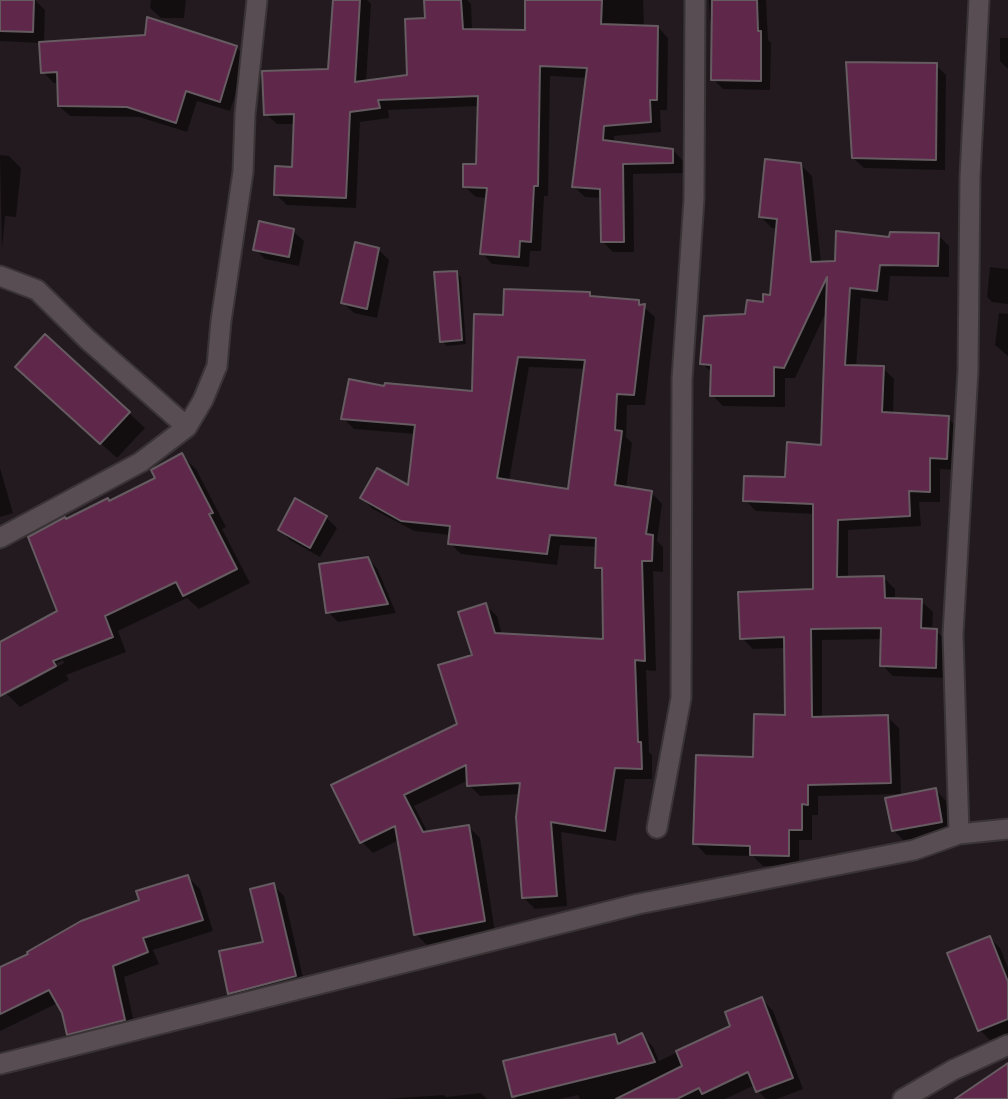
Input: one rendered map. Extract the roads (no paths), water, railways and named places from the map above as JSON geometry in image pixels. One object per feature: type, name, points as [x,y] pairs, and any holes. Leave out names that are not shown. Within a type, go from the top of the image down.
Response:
[{"type":"street","points":[[0,538],[141,462],[187,427],[203,400],[217,366],[243,172],[245,114],[257,0]]},
{"type":"street","points":[[657,828],[681,698],[682,379],[694,199],[695,0]]},
{"type":"street","points":[[959,834],[953,634],[968,370],[970,177],[979,0]]},
{"type":"street","points":[[0,276],[37,290],[87,339],[187,427]]},
{"type":"street","points":[[0,1064],[638,904],[914,850],[959,834],[1008,829]]},
{"type":"street","points":[[903,1099],[953,1070],[1008,1045]]}]
